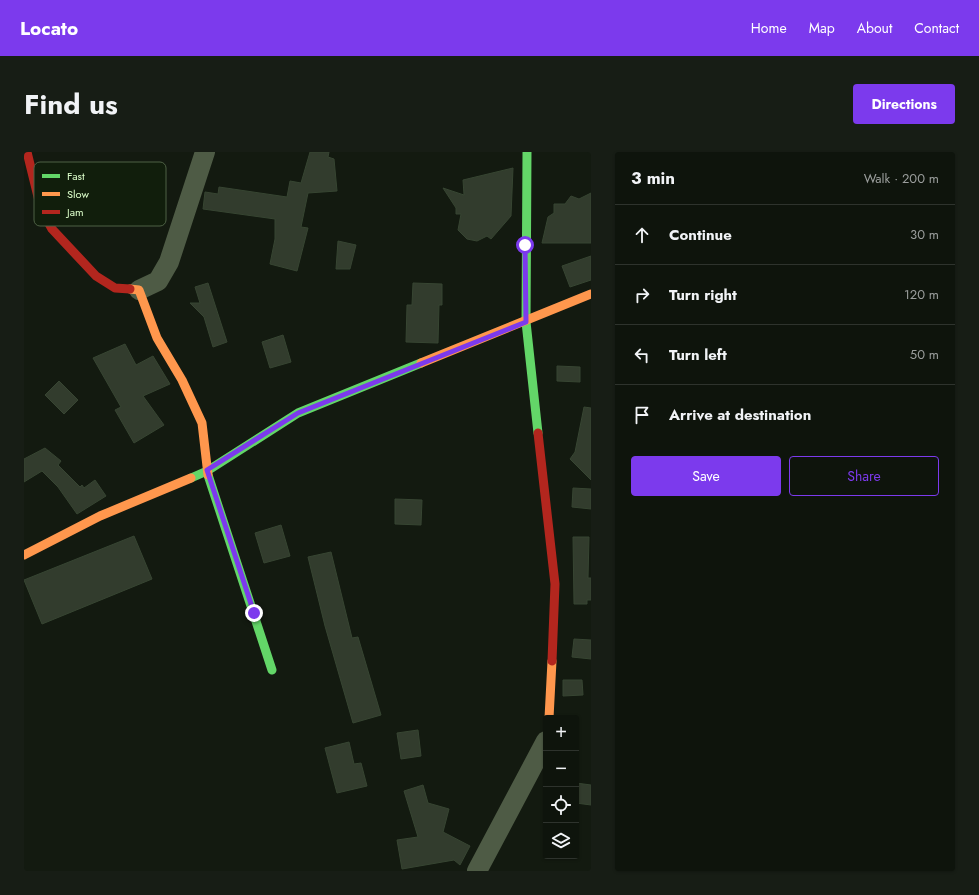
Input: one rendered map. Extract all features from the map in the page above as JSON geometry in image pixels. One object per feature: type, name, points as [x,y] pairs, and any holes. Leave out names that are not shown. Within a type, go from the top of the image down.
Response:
[{"type":"street","points":[[27,152],[34,180]]},
{"type":"street","points":[[50,226],[96,276],[116,288],[139,290],[158,281],[169,262],[205,152]]},
{"type":"street","points":[[527,152],[526,322],[556,584],[549,715]]},
{"type":"street","points":[[139,290],[157,338],[182,380],[202,423],[207,470],[272,670]]},
{"type":"street","points":[[24,555],[100,516],[207,470],[298,413],[526,322],[591,294]]},
{"type":"street","points":[[477,871],[543,747]]},
{"type":"building","points":[[310,152],[329,152],[328,157],[334,159],[337,191],[308,193],[301,227],[308,228],[297,271],[270,264],[275,239],[275,219],[203,209],[205,192],[218,194],[219,187],[287,197],[290,181],[301,183]]},
{"type":"building","points":[[513,168],[511,216],[491,239],[487,236],[477,241],[467,239],[458,230],[461,214],[456,214],[456,208],[443,188],[464,195],[463,180]]},
{"type":"building","points":[[591,193],[591,243],[542,243],[548,217],[554,213],[554,204],[565,204],[571,196],[579,199]]},
{"type":"building","points":[[338,241],[356,245],[350,269],[336,269]]},
{"type":"building","points":[[591,256],[591,280],[570,287],[562,266]]},
{"type":"building","points":[[208,283],[227,342],[213,347],[204,317],[190,303],[200,303],[195,287]]},
{"type":"building","points":[[413,283],[442,284],[442,305],[439,305],[438,343],[406,342],[407,305],[412,305]]},
{"type":"building","points":[[283,335],[291,362],[270,368],[262,342]]},
{"type":"building","points":[[125,344],[136,365],[153,356],[170,384],[143,396],[164,425],[134,443],[115,410],[121,407],[93,358]]},
{"type":"building","points":[[557,366],[580,367],[580,382],[557,381]]},
{"type":"building","points":[[59,381],[78,400],[64,414],[45,395]]},
{"type":"building","points":[[584,407],[591,408],[591,480],[570,459],[575,452]]},
{"type":"building","points":[[45,448],[61,461],[58,465],[80,487],[82,485],[84,488],[95,480],[106,496],[77,514],[58,487],[42,471],[24,482],[24,459]]},
{"type":"building","points":[[573,488],[591,489],[591,509],[572,507]]},
{"type":"building","points":[[395,499],[422,500],[421,525],[395,524]]},
{"type":"building","points":[[281,525],[290,556],[264,563],[255,533]]},
{"type":"building","points":[[134,536],[152,579],[42,624],[24,580]]},
{"type":"building","points":[[573,537],[589,537],[588,578],[591,578],[591,600],[587,600],[587,604],[574,604]]},
{"type":"building","points":[[331,552],[352,638],[358,637],[381,715],[353,723],[325,626],[308,557]]},
{"type":"building","points":[[574,639],[591,640],[591,659],[572,657]]},
{"type":"building","points":[[563,680],[582,680],[583,695],[563,696]]},
{"type":"building","points":[[418,730],[421,756],[401,759],[397,733]]},
{"type":"building","points":[[349,742],[354,764],[361,763],[367,786],[337,793],[325,748]]},
{"type":"building","points":[[579,783],[591,785],[591,805],[579,803]]},
{"type":"building","points":[[423,785],[428,803],[449,809],[443,832],[470,846],[460,865],[454,860],[402,869],[397,840],[418,837],[404,791]]},
{"type":"traffic: fast","points":[[527,152],[526,322],[538,433]]},
{"type":"traffic: fast","points":[[191,478],[207,471],[298,413],[421,363]]},
{"type":"traffic: fast","points":[[208,475],[272,670]]},
{"type":"traffic: slow","points":[[130,289],[139,290],[157,338],[182,380],[202,423],[208,475]]},
{"type":"traffic: slow","points":[[421,363],[591,294]]},
{"type":"traffic: slow","points":[[24,555],[100,516],[191,478]]},
{"type":"traffic: slow","points":[[549,715],[552,661]]},
{"type":"traffic: jam","points":[[27,152],[34,180]]},
{"type":"traffic: jam","points":[[50,226],[96,276],[115,288],[130,289]]},
{"type":"traffic: jam","points":[[538,433],[555,584],[552,661]]},
{"type":"route","points":[[254,613],[207,470],[298,413],[526,322],[525,245]]}]
